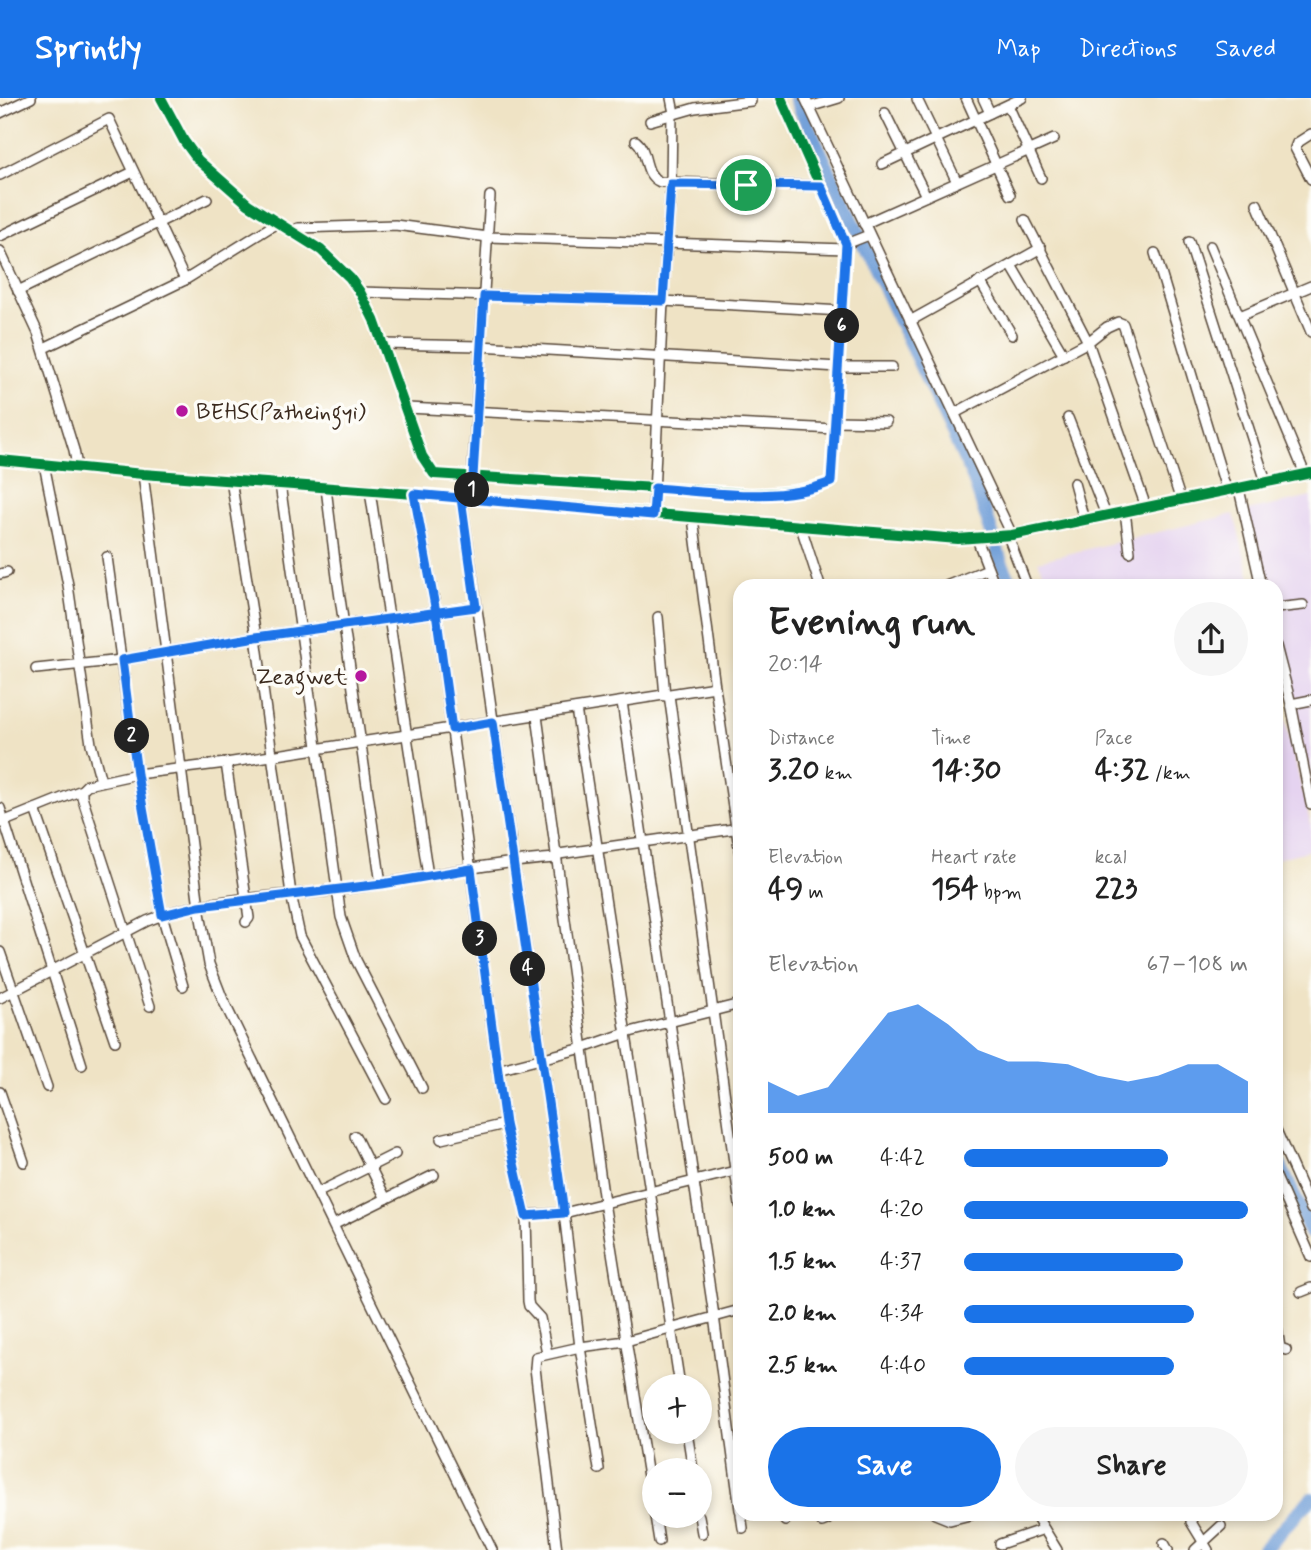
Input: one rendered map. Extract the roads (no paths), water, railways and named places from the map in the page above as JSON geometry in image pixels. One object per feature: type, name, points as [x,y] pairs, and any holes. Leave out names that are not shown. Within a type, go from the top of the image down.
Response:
[{"type":"street","points":[[0,113],[31,98]]},
{"type":"street","points":[[161,98],[184,141],[198,160],[248,204],[321,250],[350,278],[360,292],[383,344],[422,456],[430,471],[470,490],[654,510],[693,519],[980,538],[1007,536],[1308,473],[1210,246]]},
{"type":"street","points":[[654,510],[671,184],[671,98]]},
{"type":"street","points":[[0,460],[143,474],[414,494],[470,490],[655,490],[751,494],[796,492],[831,482],[848,245],[781,98]]},
{"type":"street","points":[[839,98],[807,102],[867,236],[955,413],[1024,579]]},
{"type":"street","points":[[966,98],[1010,195]]},
{"type":"street","points":[[983,98],[990,113]]},
{"type":"street","points":[[882,164],[1022,98]]},
{"type":"street","points":[[917,99],[957,182]]},
{"type":"street","points":[[650,121],[695,108],[751,101]]},
{"type":"street","points":[[1008,105],[1041,178]]},
{"type":"street","points":[[885,113],[926,196]]},
{"type":"street","points":[[0,175],[109,119],[185,280]]},
{"type":"street","points":[[1311,134],[1295,148],[1311,179]]},
{"type":"street","points":[[864,225],[1054,139]]},
{"type":"street","points":[[636,141],[642,148],[646,166],[654,180],[671,184],[821,186]]},
{"type":"street","points":[[0,236],[133,172]]},
{"type":"street","points":[[490,196],[470,490],[476,607],[599,1469]]},
{"type":"street","points":[[18,291],[207,199]]},
{"type":"street","points":[[1257,204],[1311,332]]},
{"type":"street","points":[[1025,220],[1088,342],[1146,507]]},
{"type":"street","points":[[44,348],[185,280],[277,223]]},
{"type":"street","points":[[291,231],[298,228],[395,225],[488,237],[848,245],[867,236]]},
{"type":"street","points":[[1189,242],[1266,482]]},
{"type":"street","points":[[910,321],[1041,247]]},
{"type":"street","points":[[0,251],[44,348],[74,450],[76,466]]},
{"type":"street","points":[[1154,253],[1227,492]]},
{"type":"street","points":[[1010,265],[1064,355]]},
{"type":"street","points":[[980,282],[1012,335]]},
{"type":"street","points":[[1240,316],[1311,286]]},
{"type":"street","points":[[360,292],[663,301],[842,311]]},
{"type":"street","points":[[955,413],[1088,342],[1118,321],[1124,324],[1181,501]]},
{"type":"street","points":[[383,344],[480,346],[839,367],[892,367]]},
{"type":"street","points":[[407,408],[658,421],[835,425],[886,422]]},
{"type":"street","points":[[1068,418],[1106,515]]},
{"type":"street","points":[[44,464],[68,585],[91,744],[101,781]]},
{"type":"street","points":[[143,474],[199,906],[209,964],[223,1000],[335,1224],[492,1550]]},
{"type":"street","points":[[231,480],[256,637],[291,894],[300,936],[386,1099]]},
{"type":"street","points":[[1074,483],[1084,520]]},
{"type":"street","points":[[280,484],[341,916],[356,960],[422,1088]]},
{"type":"street","points":[[326,488],[382,884]]},
{"type":"street","points":[[1239,489],[1259,579]]},
{"type":"street","points":[[370,491],[428,876]]},
{"type":"street","points":[[414,494],[436,612],[505,1124],[526,1216],[528,1301],[540,1318],[547,1353]]},
{"type":"street","points":[[1125,511],[1130,552]]},
{"type":"street","points":[[693,519],[733,798]]},
{"type":"street","points":[[801,527],[818,579]]},
{"type":"street","points":[[980,538],[992,579]]},
{"type":"street","points":[[107,557],[137,774],[162,915],[183,986]]},
{"type":"street","points":[[972,579],[988,569]]},
{"type":"street","points":[[1283,607],[1303,605]]},
{"type":"street","points":[[36,668],[122,660],[256,637],[476,607]]},
{"type":"street","points":[[658,617],[667,696],[733,1138]]},
{"type":"street","points":[[1283,673],[1311,804]]},
{"type":"street","points":[[2,822],[82,790],[87,785],[137,774],[452,729],[715,687]]},
{"type":"street","points":[[1291,704],[1311,700]]},
{"type":"street","points":[[622,702],[733,1454]]},
{"type":"street","points":[[576,709],[678,1374]]},
{"type":"street","points":[[537,716],[604,1202],[646,1458]]},
{"type":"street","points":[[226,763],[249,918],[246,922]]},
{"type":"street","points":[[82,790],[125,934],[150,1006]]},
{"type":"street","points":[[0,808],[2,822],[82,1065]]},
{"type":"street","points":[[35,808],[116,1041]]},
{"type":"street","points":[[0,998],[162,915],[199,906],[382,884],[513,861],[556,858],[558,854],[733,830]]},
{"type":"street","points":[[0,952],[47,1087]]},
{"type":"street","points":[[497,1070],[733,1006]]},
{"type":"street","points":[[0,1092],[24,1162]]},
{"type":"street","points":[[442,1139],[505,1124]]},
{"type":"street","points":[[355,1136],[386,1199]]},
{"type":"street","points":[[1283,1146],[1311,1209]]},
{"type":"street","points":[[319,1192],[394,1154]]},
{"type":"street","points":[[526,1216],[564,1213],[733,1171]]},
{"type":"street","points":[[335,1224],[434,1175]]},
{"type":"street","points":[[1283,1193],[1311,1256]]},
{"type":"street","points":[[557,1550],[535,1368],[536,1357],[580,1347],[626,1341],[733,1312]]},
{"type":"street","points":[[742,1521],[743,1528]]},
{"type":"street","points":[[1039,1521],[1057,1550]]},
{"type":"street","points":[[1191,1522],[1206,1546]]},
{"type":"street","points":[[1195,1550],[1206,1546],[1222,1526]]},
{"type":"street","points":[[657,1528],[659,1541]]},
{"type":"street","points":[[701,1528],[702,1533]]},
{"type":"street","points":[[1000,1544],[1044,1529]]},
{"type":"waterway","points":[[795,98],[974,479],[1009,579]]},
{"type":"waterway","points":[[1283,1172],[1311,1233]]},
{"type":"waterway","points":[[1263,1550],[1311,1499]]},
{"type":"place","name":"BEHS(Patheingyi)","points":[[182,411]]},
{"type":"place","name":"Zeagwet","points":[[361,676]]}]
